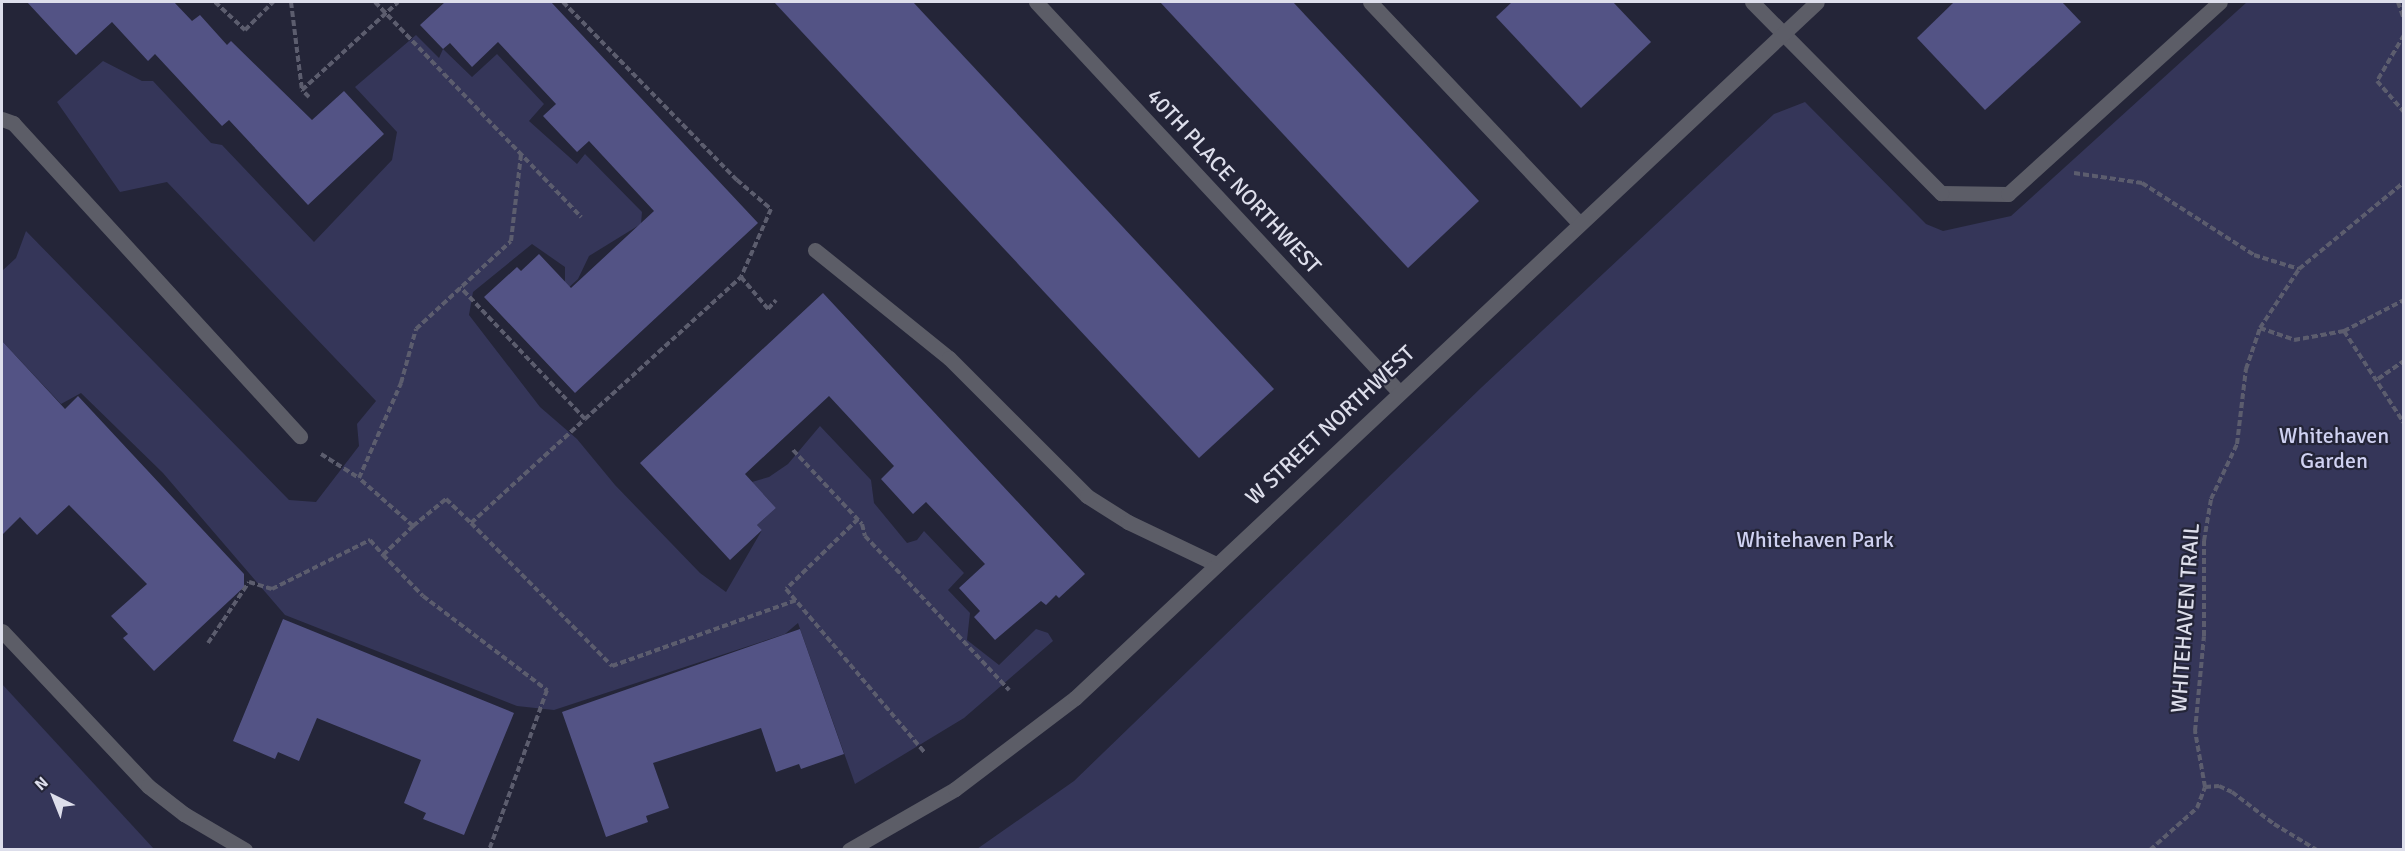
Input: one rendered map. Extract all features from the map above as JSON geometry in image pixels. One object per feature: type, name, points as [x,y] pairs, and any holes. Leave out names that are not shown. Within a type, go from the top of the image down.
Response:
[{"type":"street","name":"40TH PLACE NORTHWEST","points":[[1036,2],[1398,391]]},
{"type":"street","points":[[1370,2],[1579,223]]},
{"type":"street","points":[[1752,2],[1941,193],[2008,194],[2220,2]]},
{"type":"street","name":"W STREET NORTHWEST","points":[[849,849],[919,813],[1012,749],[1075,698],[1398,391],[1817,2]]},
{"type":"street","points":[[2,119],[14,123],[300,436]]},
{"type":"street","points":[[815,250],[950,358],[1087,496],[1128,522],[1216,564]]},
{"type":"street","points":[[2,631],[148,786],[192,820],[245,849]]},
{"type":"path","points":[[215,2],[245,30],[273,2]]},
{"type":"path","points":[[291,2],[302,90],[309,97]]},
{"type":"path","points":[[375,2],[581,217]]},
{"type":"path","points":[[302,90],[398,2]]},
{"type":"path","points":[[471,523],[741,277],[771,209],[737,180],[563,2]]},
{"type":"path","points":[[2398,2],[2403,19]]},
{"type":"path","points":[[2403,35],[2377,81],[2403,112]]},
{"type":"path","points":[[359,478],[401,383],[416,329],[511,241],[521,154]]},
{"type":"path","points":[[2046,160],[2080,176],[2142,183],[2254,255],[2299,269]]},
{"type":"path","name":"WHITEHAVEN TRAIL","points":[[2205,787],[2195,731],[2204,636],[2204,541],[2211,499],[2237,444],[2246,369],[2260,328],[2299,269],[2403,182]]},
{"type":"path","points":[[741,277],[768,309],[776,300]]},
{"type":"path","points":[[460,287],[585,419]]},
{"type":"path","points":[[2260,328],[2294,340],[2344,331],[2403,300]]},
{"type":"path","points":[[2344,331],[2378,379],[2403,423]]},
{"type":"path","points":[[2378,379],[2403,361]]},
{"type":"path","points":[[300,436],[311,448],[359,478],[413,526]]},
{"type":"path","points":[[793,450],[858,519],[865,536],[1009,690]]},
{"type":"path","points":[[383,555],[446,499],[612,666],[796,600]]},
{"type":"path","points":[[858,519],[786,589],[924,752]]},
{"type":"path","points":[[208,643],[249,582],[272,589],[370,540],[423,596],[547,690],[489,849]]},
{"type":"path","points":[[2150,849],[2197,808],[2205,787],[2219,786],[2232,792],[2274,824],[2317,849]]},
{"type":"green space","name":"Whitehaven Park","points":[[2247,2],[2403,2],[2403,849],[977,849],[1074,781],[1482,387],[1774,114],[1805,102],[1926,224],[1943,231],[2011,216]]},
{"type":"green space","points":[[416,35],[439,58],[443,49],[472,77],[497,54],[544,104],[529,121],[577,164],[585,154],[642,212],[641,224],[589,256],[578,279],[565,291],[565,267],[532,244],[473,292],[469,315],[540,407],[577,439],[615,485],[700,573],[726,592],[762,530],[757,525],[776,508],[752,482],[769,477],[788,464],[820,426],[871,480],[874,503],[907,543],[917,540],[924,531],[964,573],[948,590],[970,613],[967,640],[999,665],[1036,629],[1048,633],[1053,641],[964,718],[855,784],[798,623],[785,634],[554,710],[517,706],[285,615],[163,473],[81,393],[61,404],[2,341],[2,271],[16,258],[26,231],[289,500],[316,502],[359,446],[357,424],[376,401],[167,182],[120,192],[57,102],[103,61],[142,81],[153,81],[211,143],[222,145],[314,242],[392,160],[397,132],[355,87]]},
{"type":"green space","points":[[2,684],[154,849],[2,849]]},
{"type":"building","points":[[27,2],[174,2],[192,21],[200,15],[227,45],[231,41],[312,120],[344,91],[384,134],[308,205],[229,120],[222,126],[155,54],[148,61],[112,22],[76,55]]},
{"type":"building","points":[[445,2],[551,2],[758,223],[575,393],[484,297],[517,267],[521,271],[539,254],[571,288],[654,211],[589,141],[577,152],[543,116],[556,104],[498,42],[472,67],[450,43],[443,49],[420,25]]},
{"type":"building","points":[[774,2],[913,2],[1274,389],[1199,458]]},
{"type":"building","points":[[1160,2],[1293,2],[1479,201],[1408,268]]},
{"type":"building","points":[[1512,2],[1613,2],[1651,42],[1581,108],[1496,17]]},
{"type":"building","points":[[1954,2],[2062,2],[2081,22],[1985,110],[1917,38]]},
{"type":"building","points":[[823,293],[1085,574],[1059,598],[1056,595],[1046,605],[1041,601],[995,640],[974,617],[980,611],[959,588],[985,564],[926,502],[913,514],[881,479],[894,466],[829,396],[745,474],[776,508],[757,525],[762,530],[730,560],[640,463]]},
{"type":"building","points":[[2,341],[65,409],[78,396],[244,574],[244,587],[154,671],[123,638],[128,634],[111,616],[147,584],[69,505],[37,535],[20,517],[2,535]]},
{"type":"building","points":[[283,619],[514,713],[464,835],[423,819],[426,813],[404,803],[421,760],[317,718],[299,761],[278,752],[275,759],[233,741]]},
{"type":"building","points":[[800,629],[844,754],[801,769],[799,764],[776,772],[761,728],[653,763],[669,808],[646,816],[648,822],[606,837],[562,712]]},
{"type":"park label","name":"Whitehaven Garden","points":[[2334,448]]}]
